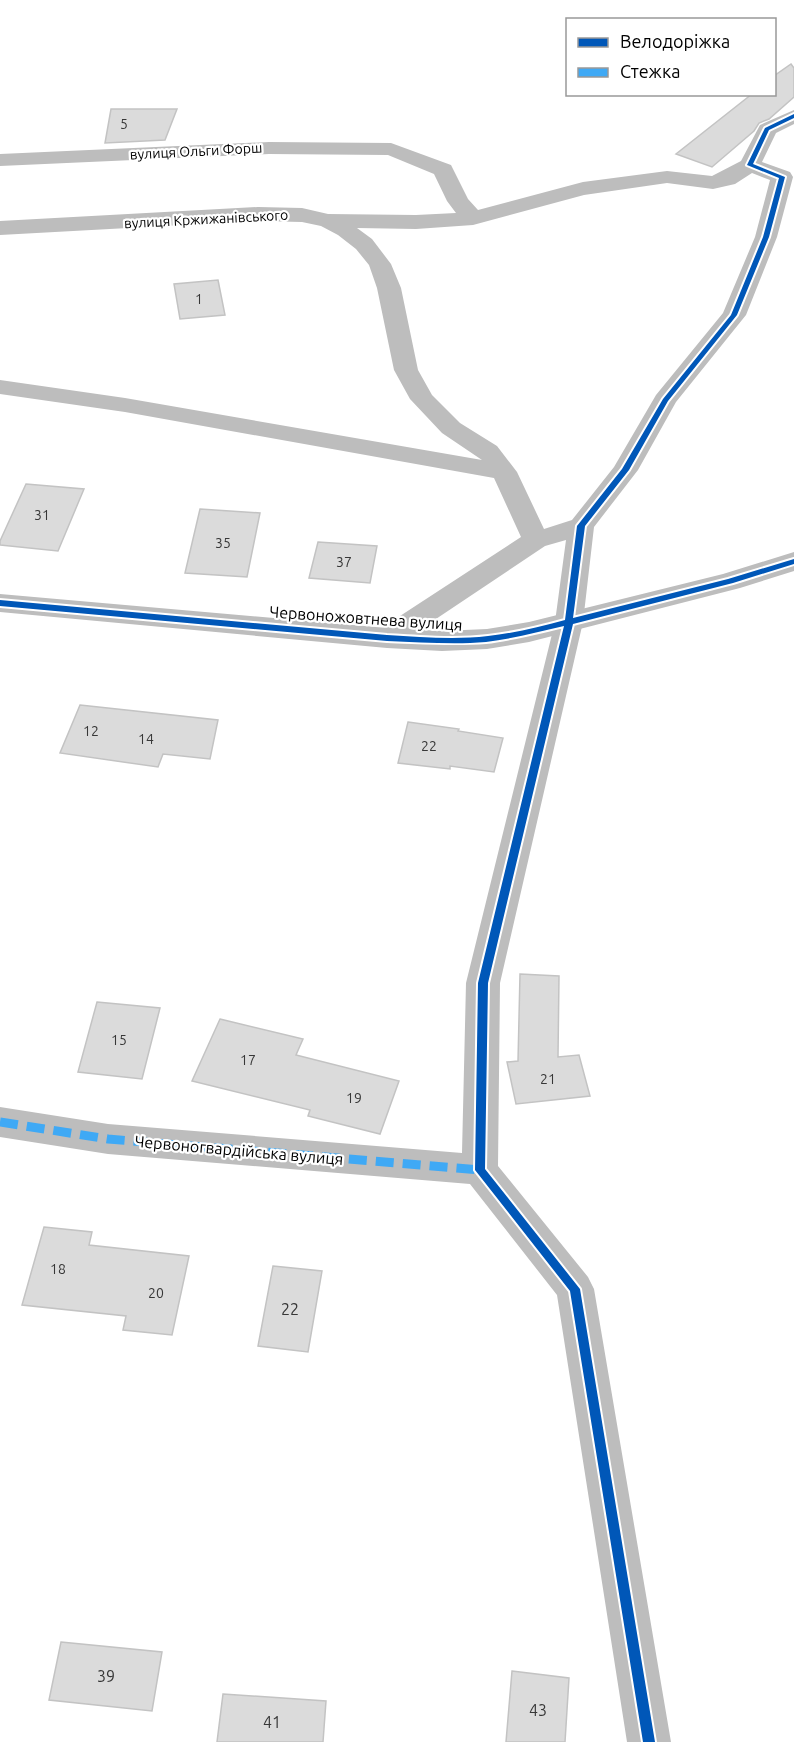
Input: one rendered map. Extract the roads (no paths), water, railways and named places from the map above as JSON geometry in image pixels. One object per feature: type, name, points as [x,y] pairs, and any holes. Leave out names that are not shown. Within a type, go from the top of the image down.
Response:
[{"type":"street","points":[[328,221],[416,222],[473,218],[583,189],[667,177],[712,183],[727,178],[750,165],[768,129],[794,116]]},
{"type":"street","name":"вулиця Ольги Форш","points":[[0,160],[269,148],[392,149],[443,170],[458,201],[473,218]]},
{"type":"street","points":[[649,1742],[575,1289],[480,1170],[483,983],[568,622],[580,526],[626,470],[665,400],[734,315],[775,237],[782,177],[750,165]]},
{"type":"street","name":"вулиця Кржижанівського","points":[[0,228],[258,214],[302,215],[328,221],[346,230],[364,244],[380,264],[389,288],[406,370],[422,399],[451,428],[488,451],[504,472],[536,540]]},
{"type":"street","points":[[0,387],[125,405],[504,472]]},
{"type":"street","points":[[387,638],[536,540],[580,526]]},
{"type":"street","name":"Червоножовтнева вулиця","points":[[0,603],[387,638],[442,641],[487,639],[529,632],[730,581],[794,561]]},
{"type":"street","name":"Червоногвардійська вулиця","points":[[0,1122],[108,1139],[480,1170]]}]
